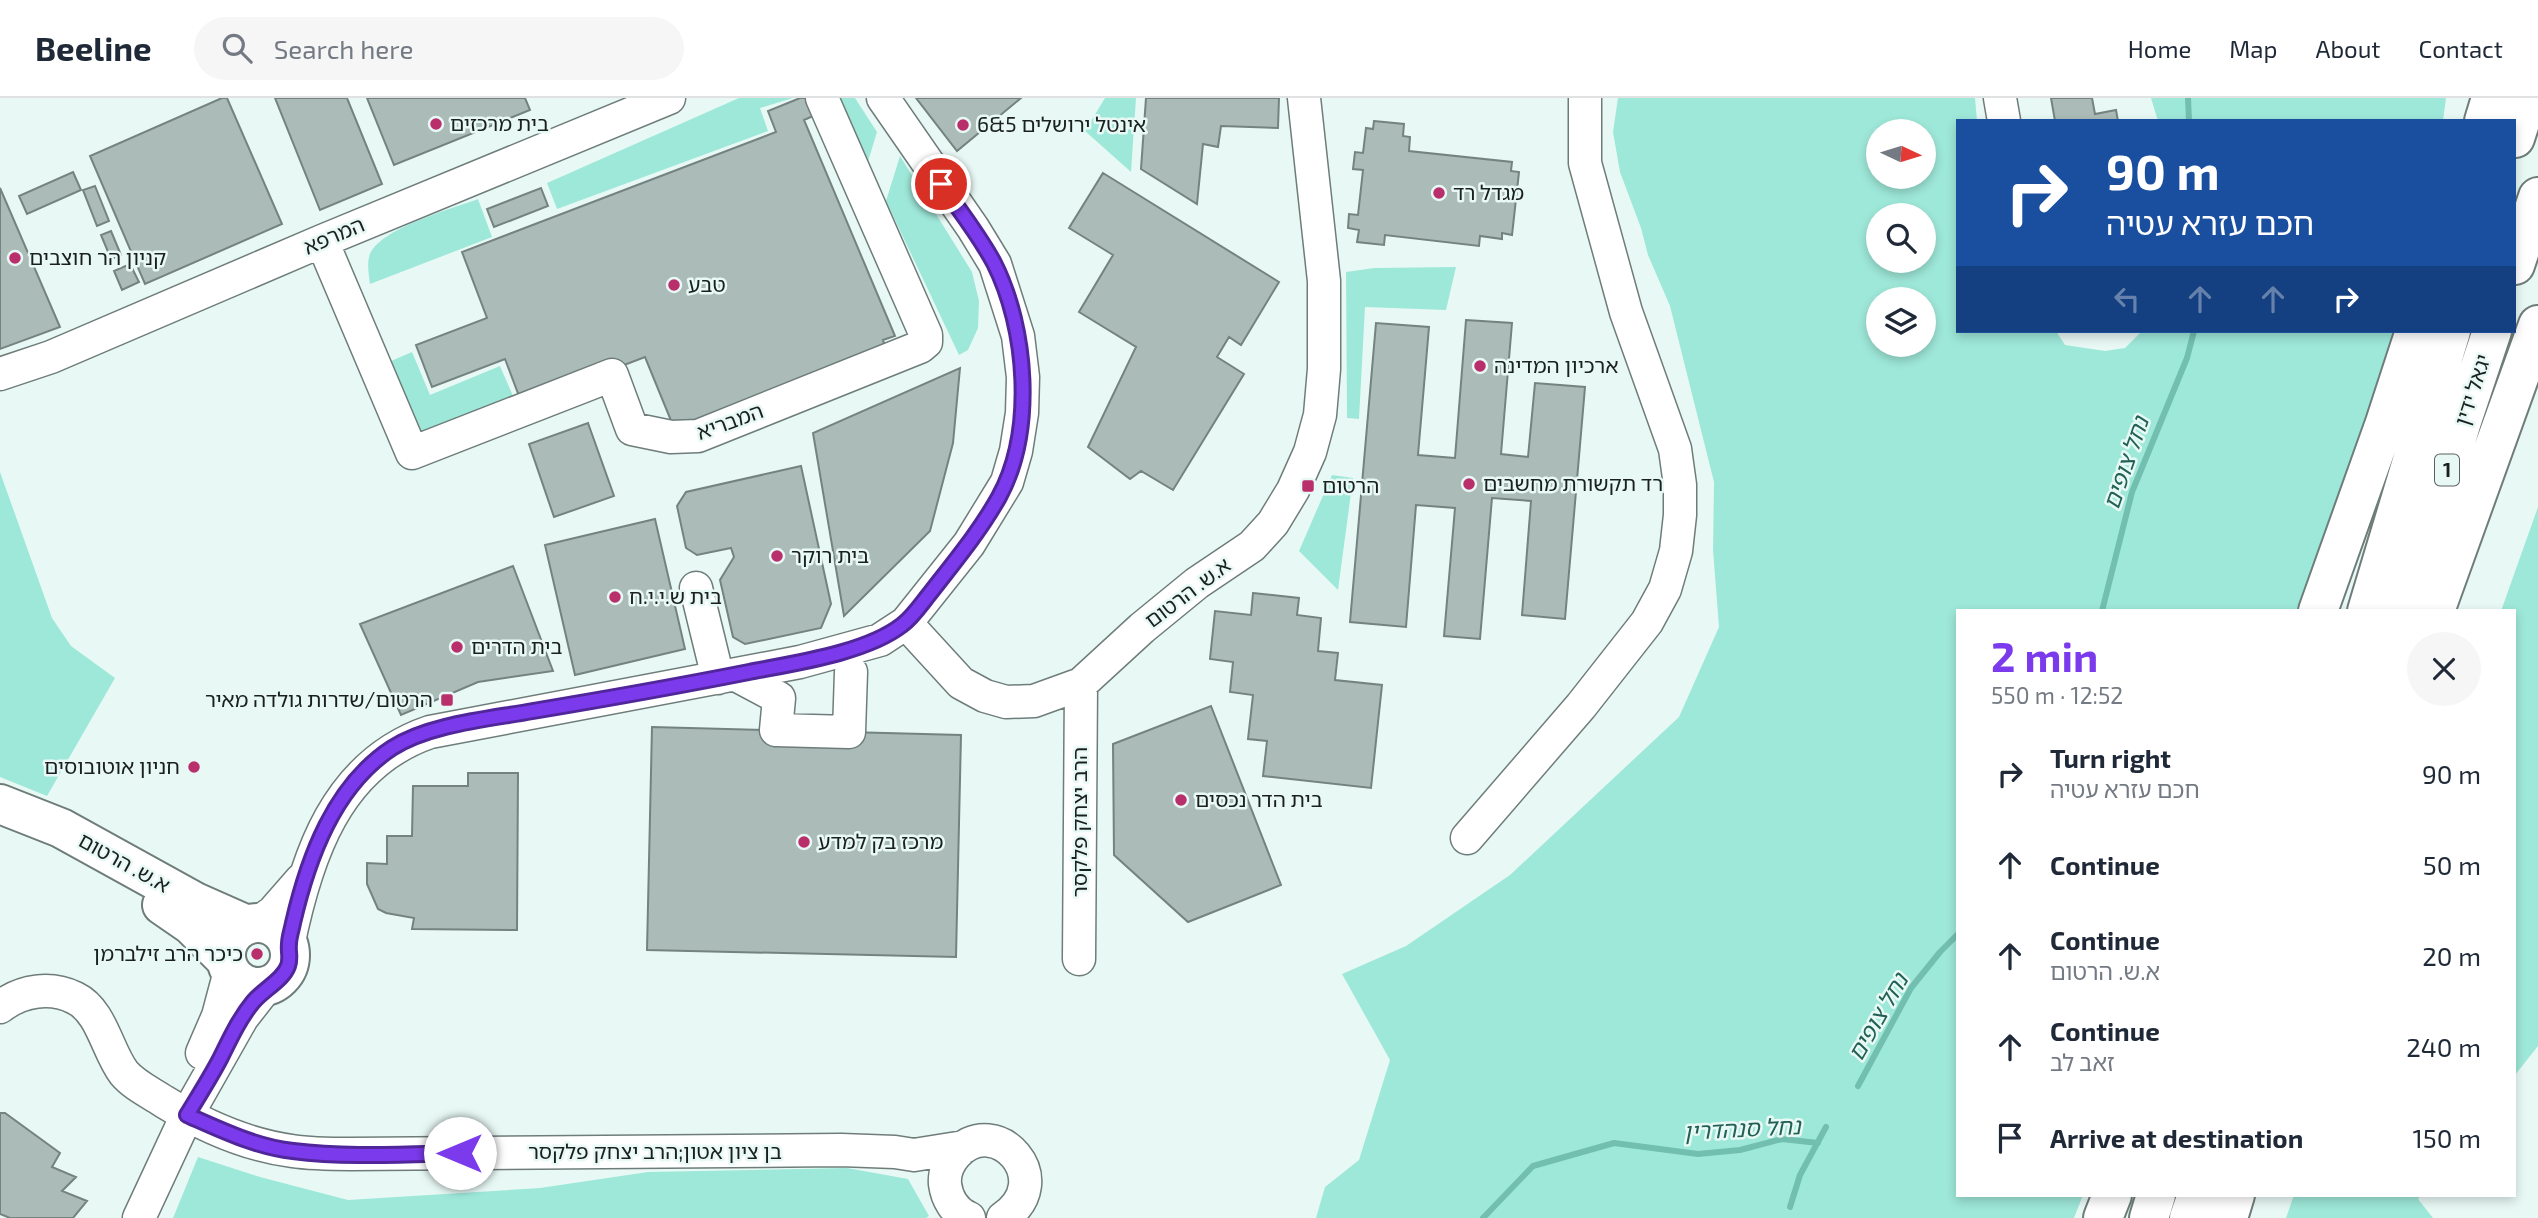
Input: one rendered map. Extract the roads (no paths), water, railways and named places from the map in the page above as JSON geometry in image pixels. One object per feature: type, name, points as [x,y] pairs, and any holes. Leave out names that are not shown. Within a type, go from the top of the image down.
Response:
[{"type":"main road","points":[[2485,119],[2491,98]]},
{"type":"main road","points":[[2516,135],[2528,98]]},
{"type":"main road","points":[[2516,262],[2538,197]]},
{"type":"main road","points":[[2436,609],[2538,325]]},
{"type":"main road","points":[[2319,609],[2414,333]]},
{"type":"main road","name":"יגאל ידין","points":[[2368,609],[2450,333]]},
{"type":"main road","name":"יגאל ידין","points":[[2407,609],[2462,421],[2492,333]]},
{"type":"main road","name":"א.ש. הרטום","points":[[0,804],[61,828],[195,902],[253,924]]},
{"type":"main road","name":"א.ש. הרטום","points":[[0,832],[50,849],[130,885],[191,925],[228,966]]},
{"type":"main road","points":[[253,924],[277,930],[288,946],[290,956],[283,975],[267,986],[246,985],[236,979],[228,966],[226,949],[230,939],[238,930],[253,924]]},
{"type":"main road","points":[[2103,1218],[2111,1197]]},
{"type":"main road","points":[[2149,1218],[2155,1197]]},
{"type":"main road","points":[[2189,1218],[2196,1197]]},
{"type":"main road","points":[[2228,1218],[2234,1197]]},
{"type":"street","name":"המרפא","points":[[0,374],[51,357],[322,241],[669,98]]},
{"type":"street","name":"המבריא","points":[[322,241],[412,453],[612,375],[632,429],[671,437],[698,436],[920,347],[926,342],[926,335],[822,98]]},
{"type":"street","name":"א.ש. הרטום","points":[[906,623],[961,683],[985,696],[1006,702],[1034,701],[1080,684],[1197,583],[1252,546],[1273,523],[1293,490],[1310,452],[1320,415],[1326,323],[1324,281],[1304,98]]},
{"type":"street","points":[[1467,838],[1581,706],[1647,622],[1665,589],[1676,551],[1680,485],[1675,449],[1626,312],[1585,163],[1585,98]]},
{"type":"street","points":[[2000,98],[2004,119]]},
{"type":"street","points":[[288,946],[308,871],[320,838],[339,802],[389,750],[408,739],[430,732],[800,662],[880,640],[906,623],[969,544],[1007,481],[1016,451],[1022,414],[1023,377],[1017,336],[995,264],[973,228],[882,100]]},
{"type":"street","points":[[696,587],[727,676],[779,698],[776,730],[849,732],[851,672]]},
{"type":"street","name":"הרב יצחק פלקסר","points":[[1079,959],[1080,684]]},
{"type":"street","points":[[253,924],[288,897],[308,871]]},
{"type":"street","points":[[187,1115],[195,1074],[218,1016],[228,966]]},
{"type":"street","points":[[139,1218],[187,1115],[242,1018],[267,986]]},
{"type":"street","name":"בן ציון אטון;הרב יצחק פלקסר","points":[[0,1007],[13,998],[48,990],[79,999],[95,1016],[116,1062],[127,1077],[187,1115],[234,1136],[292,1151],[841,1150],[914,1155],[988,1141],[1012,1150],[1025,1173],[1026,1187],[1021,1200],[1014,1211],[1003,1218]]},
{"type":"street","points":[[964,1147],[954,1156],[945,1180],[947,1194],[953,1206],[969,1218]]},
{"type":"street","points":[[914,1155],[945,1180]]},
{"type":"waterway","name":"נחל צופים","points":[[2188,98],[2189,119]]},
{"type":"waterway","name":"נחל צופים","points":[[2103,609],[2132,492],[2187,358],[2193,333]]},
{"type":"waterway","name":"נחל צופים","points":[[1858,1086],[1911,988],[1956,936]]},
{"type":"waterway","name":"נחל צופים","points":[[1790,1207],[1800,1175],[1826,1127]]},
{"type":"waterway","name":"נחל סנהדרין","points":[[1483,1218],[1533,1166],[1614,1143],[1698,1154],[1740,1150],[1782,1139],[1818,1143]]},
{"type":"place","name":"בית מרכזים","points":[[436,124]]},
{"type":"place","name":"אינטל ירושלים 5&6","points":[[963,125]]},
{"type":"place","name":"מגדל רד","points":[[1439,193]]},
{"type":"place","name":"קניון הר חוצבים","points":[[15,258]]},
{"type":"place","name":"טבע","points":[[674,285]]},
{"type":"place","name":"ארכיון המדינה","points":[[1480,366]]},
{"type":"place","name":"רד תקשורת מחשבים","points":[[1469,484]]},
{"type":"place","name":"הרטום","points":[[1308,486]]},
{"type":"place","name":"בית רוקר","points":[[777,556]]},
{"type":"place","name":"בית ש.י.י.ח","points":[[615,597]]},
{"type":"place","name":"בית הדרים","points":[[457,647]]},
{"type":"place","name":"הרטום/שדרות גולדה מאיר","points":[[447,700]]},
{"type":"place","name":"חניון אוטובוסים","points":[[194,767]]},
{"type":"place","name":"בית הדר נכסים","points":[[1181,800]]},
{"type":"place","name":"מרכז בק למדע","points":[[804,842]]},
{"type":"place","name":"כיכר הרב זילברמן","points":[[257,954]]}]
